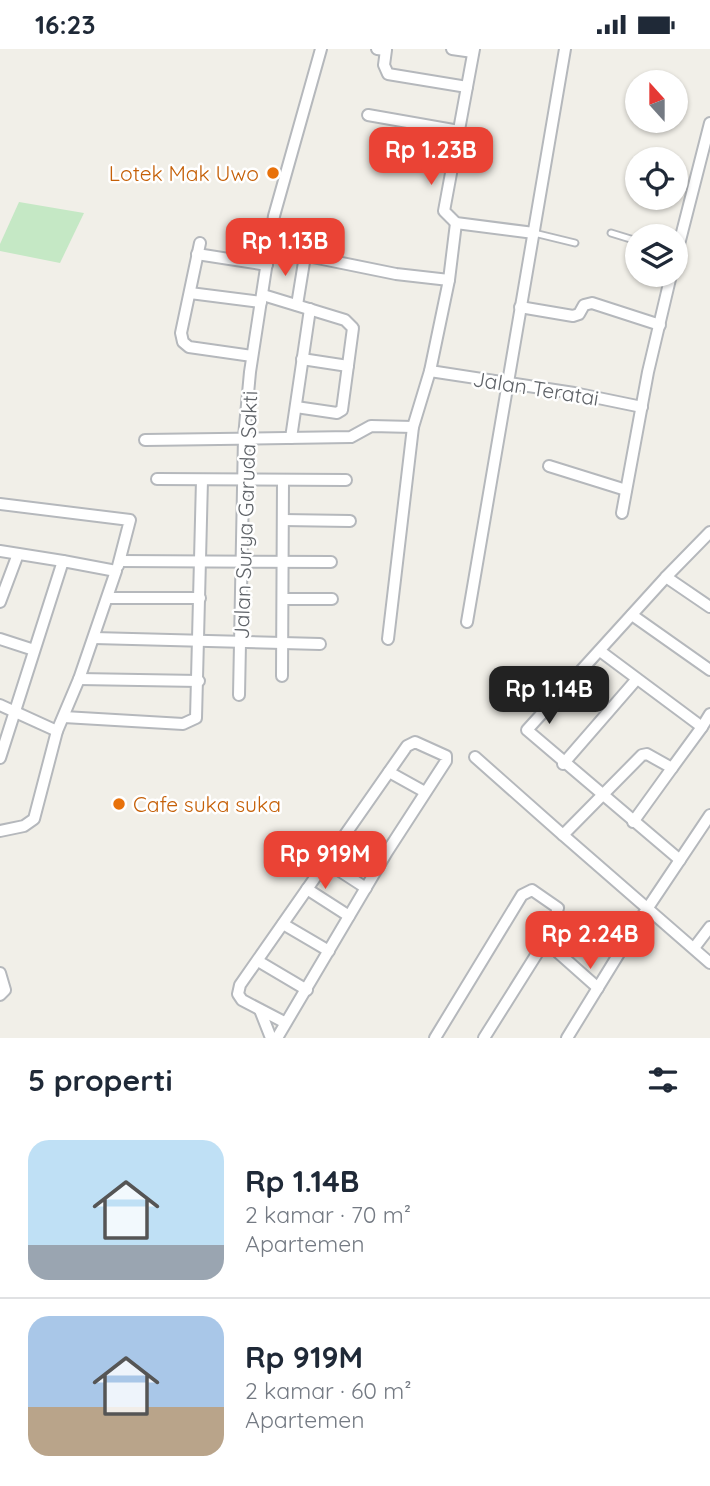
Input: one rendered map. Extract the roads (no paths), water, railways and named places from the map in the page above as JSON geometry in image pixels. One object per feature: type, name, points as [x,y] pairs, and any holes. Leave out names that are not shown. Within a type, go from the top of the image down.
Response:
[{"type":"street","name":"Jalan Surya Garuda Sakti","points":[[239,695],[244,437],[252,356],[280,188],[321,49]]},
{"type":"street","points":[[377,49],[387,49],[384,65],[388,74],[467,87]]},
{"type":"street","points":[[452,49],[473,51],[444,206],[446,214],[456,223],[534,233]]},
{"type":"street","points":[[467,622],[565,49]]},
{"type":"street","points":[[368,115],[458,131]]},
{"type":"street","points":[[684,224],[710,123]]},
{"type":"street","points":[[388,639],[413,427],[430,371],[449,280],[456,223]]},
{"type":"street","points":[[252,356],[186,345],[181,333],[199,248],[267,265]]},
{"type":"street","points":[[268,248],[397,274],[449,280]]},
{"type":"street","points":[[297,305],[305,256]]},
{"type":"street","points":[[622,513],[668,287]]},
{"type":"street","points":[[190,293],[297,305],[351,324],[354,333],[341,412],[296,407]]},
{"type":"street","points":[[520,307],[573,316],[579,314],[584,305],[592,303],[660,325]]},
{"type":"street","points":[[291,438],[310,309]]},
{"type":"street","points":[[302,359],[348,366]]},
{"type":"street","name":"Jalan Teratai","points":[[430,371],[575,393],[642,407]]},
{"type":"street","points":[[145,440],[351,437],[371,426],[413,427]]},
{"type":"street","points":[[549,466],[626,490]]},
{"type":"street","points":[[157,479],[346,480]]},
{"type":"street","points":[[64,717],[188,723],[198,714],[202,480]]},
{"type":"street","points":[[282,676],[283,480]]},
{"type":"street","points":[[0,504],[130,520],[108,598],[57,731],[32,821],[24,826],[0,831]]},
{"type":"street","points":[[283,520],[350,521]]},
{"type":"street","points":[[680,860],[564,764],[527,728],[710,532]]},
{"type":"street","points":[[0,551],[118,566],[200,561],[331,562]]},
{"type":"street","points":[[0,601],[18,554]]},
{"type":"street","points":[[0,758],[17,713],[63,561]]},
{"type":"street","points":[[666,577],[710,607]]},
{"type":"street","points":[[108,598],[200,598]]},
{"type":"street","points":[[283,599],[332,599]]},
{"type":"street","points":[[632,615],[710,670]]},
{"type":"street","points":[[94,638],[198,643],[320,644]]},
{"type":"street","points":[[0,639],[34,650]]},
{"type":"street","points":[[600,651],[636,681],[702,727]]},
{"type":"street","points":[[79,679],[199,681]]},
{"type":"street","points":[[564,764],[636,681]]},
{"type":"street","points":[[0,705],[57,731]]},
{"type":"street","points":[[633,822],[710,714]]},
{"type":"street","points":[[277,1038],[307,990],[366,888],[446,761],[446,756],[423,744],[412,743],[240,985],[238,993],[242,1000],[286,1023]]},
{"type":"street","points":[[563,835],[600,795],[644,754],[672,768]]},
{"type":"street","points":[[475,757],[710,963]]},
{"type":"street","points":[[389,772],[425,792]]},
{"type":"street","points":[[567,1038],[710,815]]},
{"type":"street","points":[[326,862],[366,888]]},
{"type":"street","points":[[307,890],[349,916]]},
{"type":"street","points":[[435,1038],[523,895],[532,890],[558,908],[545,947],[538,952],[484,1038]]},
{"type":"street","points":[[283,924],[329,951]]},
{"type":"street","points":[[694,948],[710,927]]},
{"type":"street","points":[[545,947],[553,948],[598,988]]},
{"type":"street","points":[[258,961],[307,990]]},
{"type":"street","points":[[0,972],[5,989],[0,995]]},
{"type":"street","points":[[260,1010],[271,1038]]},
{"type":"lane","points":[[534,233],[575,243]]},
{"type":"lane","points":[[611,233],[625,237]]},
{"type":"place","name":"Lotek Mak Uwo","points":[[273,173]]},
{"type":"place","name":"Cafe suka suka","points":[[119,804]]}]
